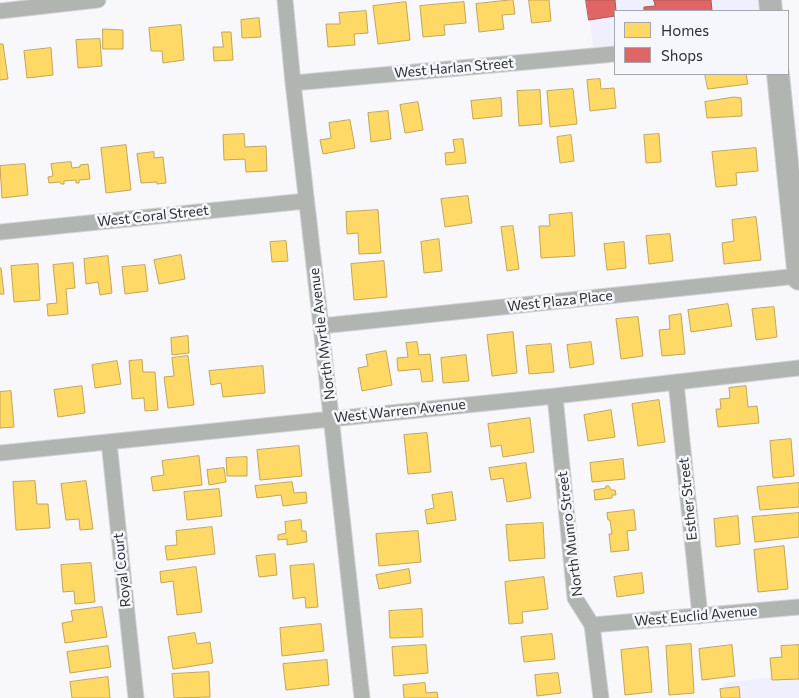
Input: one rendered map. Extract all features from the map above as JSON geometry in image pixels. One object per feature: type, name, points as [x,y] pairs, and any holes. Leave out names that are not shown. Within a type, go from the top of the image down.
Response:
[{"type":"street","points":[[0,11],[98,0]]},
{"type":"street","name":"North Myrtle Avenue","points":[[285,0],[362,698]]},
{"type":"street","name":"West Harlan Street","points":[[293,83],[614,54]]},
{"type":"street","points":[[778,75],[796,222],[799,277]]},
{"type":"street","name":"West Coral Street","points":[[0,232],[306,200]]},
{"type":"street","name":"West Plaza Place","points":[[322,326],[799,277]]},
{"type":"street","name":"West Warren Avenue","points":[[0,453],[555,396],[799,368]]},
{"type":"street","name":"Esther Street","points":[[676,382],[700,616]]},
{"type":"street","name":"North Munro Street","points":[[555,396],[575,598],[592,625],[601,698]]},
{"type":"street","name":"Royal Court","points":[[109,442],[136,698]]},
{"type":"street","name":"West Euclid Avenue","points":[[592,625],[799,607]]},
{"type":"shaded area","points":[[588,0],[762,0],[763,10],[614,10],[614,45],[593,47]]},
{"type":"shaded area","points":[[799,674],[799,698],[725,698],[724,683]]},
{"type":"building: Homes","points":[[513,0],[515,14],[502,15],[504,29],[479,32],[476,4]]},
{"type":"building: Homes","points":[[529,0],[549,0],[551,21],[532,23]]},
{"type":"building: Homes","points":[[406,2],[410,40],[378,44],[373,6]]},
{"type":"building: Homes","points":[[464,2],[466,23],[444,25],[445,35],[423,37],[420,6]]},
{"type":"building: Homes","points":[[366,11],[368,33],[354,34],[355,45],[328,47],[326,24],[340,24],[339,13]]},
{"type":"building: Homes","points":[[259,18],[261,37],[242,38],[241,20]]},
{"type":"building: Homes","points":[[181,25],[184,60],[163,63],[162,51],[151,51],[149,28]]},
{"type":"building: Homes","points":[[103,29],[123,30],[123,49],[103,49]]},
{"type":"building: Homes","points":[[222,32],[231,32],[233,60],[214,61],[213,47],[223,47]]},
{"type":"building: Homes","points":[[100,39],[102,66],[78,68],[76,40]]},
{"type":"building: Homes","points":[[0,44],[3,44],[8,79],[0,80]]},
{"type":"building: Homes","points":[[51,48],[53,75],[27,78],[24,51]]},
{"type":"building: Homes","points":[[705,75],[746,75],[748,84],[708,89]]},
{"type":"building: Homes","points":[[600,79],[601,89],[614,88],[616,108],[590,111],[587,80]]},
{"type":"building: Homes","points":[[573,89],[577,124],[550,127],[547,91]]},
{"type":"building: Homes","points":[[540,90],[542,124],[519,126],[517,91]]},
{"type":"building: Homes","points":[[735,97],[741,98],[742,116],[707,118],[705,102]]},
{"type":"building: Homes","points":[[501,98],[502,116],[473,119],[471,101]]},
{"type":"building: Homes","points":[[418,102],[423,130],[405,133],[400,105]]},
{"type":"building: Homes","points":[[388,111],[391,139],[371,142],[368,113]]},
{"type":"building: Homes","points":[[350,120],[355,148],[323,154],[320,140],[331,138],[329,123]]},
{"type":"building: Homes","points":[[244,134],[245,147],[266,146],[267,171],[246,172],[245,159],[224,160],[223,135]]},
{"type":"building: Homes","points":[[659,134],[661,162],[646,163],[644,135]]},
{"type":"building: Homes","points":[[571,135],[574,161],[560,163],[557,137]]},
{"type":"building: Homes","points":[[463,139],[466,163],[446,165],[445,153],[455,152],[453,140]]},
{"type":"building: Homes","points":[[126,145],[131,190],[106,193],[101,148]]},
{"type":"building: Homes","points":[[756,148],[758,171],[736,173],[737,185],[716,187],[712,152]]},
{"type":"building: Homes","points":[[154,152],[154,158],[163,157],[166,183],[141,183],[137,154]]},
{"type":"building: Homes","points":[[71,162],[72,168],[88,164],[90,179],[79,180],[79,183],[76,183],[76,180],[64,181],[64,184],[60,182],[49,183],[48,177],[53,176],[51,164]]},
{"type":"building: Homes","points":[[25,164],[28,195],[2,198],[0,166]]},
{"type":"building: Homes","points":[[468,196],[472,223],[445,227],[441,199]]},
{"type":"building: Homes","points":[[378,210],[381,253],[359,254],[358,233],[347,234],[346,212]]},
{"type":"building: Homes","points":[[572,213],[575,256],[541,258],[539,226],[550,226],[549,215]]},
{"type":"building: Homes","points":[[756,217],[761,260],[724,264],[722,243],[734,241],[732,220]]},
{"type":"building: Homes","points":[[513,226],[519,269],[507,271],[501,227]]},
{"type":"building: Homes","points":[[670,234],[673,261],[649,264],[646,236]]},
{"type":"building: Homes","points":[[439,239],[442,271],[424,273],[421,242]]},
{"type":"building: Homes","points":[[286,241],[288,261],[272,262],[270,242]]},
{"type":"building: Homes","points":[[624,242],[626,268],[607,270],[604,244]]},
{"type":"building: Homes","points":[[181,255],[185,279],[159,284],[154,260]]},
{"type":"building: Homes","points":[[108,256],[112,293],[100,295],[98,282],[86,284],[84,259]]},
{"type":"building: Homes","points":[[384,261],[387,297],[354,300],[351,264]]},
{"type":"building: Homes","points":[[73,263],[75,288],[66,289],[68,314],[48,316],[47,304],[57,303],[53,265]]},
{"type":"building: Homes","points":[[38,264],[40,300],[14,302],[11,266]]},
{"type":"building: Homes","points":[[145,265],[148,291],[125,294],[122,267]]},
{"type":"building: Homes","points":[[1,268],[4,294],[0,294]]},
{"type":"building: Homes","points":[[728,304],[732,326],[691,332],[688,310]]},
{"type":"building: Homes","points":[[774,307],[777,337],[756,340],[752,309]]},
{"type":"building: Homes","points":[[681,314],[685,354],[662,356],[659,330],[670,329],[669,316]]},
{"type":"building: Homes","points":[[638,317],[643,356],[621,359],[616,319]]},
{"type":"building: Homes","points":[[513,332],[517,373],[492,376],[487,335]]},
{"type":"building: Homes","points":[[188,336],[189,353],[172,355],[171,338]]},
{"type":"building: Homes","points":[[417,342],[419,355],[430,354],[433,381],[422,382],[420,369],[398,371],[397,358],[408,357],[406,343]]},
{"type":"building: Homes","points":[[591,342],[594,364],[570,368],[567,345]]},
{"type":"building: Homes","points":[[551,344],[554,372],[529,374],[526,346]]},
{"type":"building: Homes","points":[[386,351],[392,385],[362,391],[358,368],[368,366],[366,355]]},
{"type":"building: Homes","points":[[466,355],[469,381],[443,383],[441,358]]},
{"type":"building: Homes","points":[[188,356],[194,405],[168,408],[164,377],[174,376],[172,358]]},
{"type":"building: Homes","points":[[142,360],[143,372],[155,372],[158,410],[145,411],[144,398],[132,399],[129,361]]},
{"type":"building: Homes","points":[[117,361],[121,384],[95,388],[92,365]]},
{"type":"building: Homes","points":[[263,366],[265,393],[223,397],[221,383],[211,385],[209,371]]},
{"type":"building: Homes","points":[[82,386],[85,413],[58,417],[54,390]]},
{"type":"building: Homes","points":[[746,386],[748,407],[757,406],[759,423],[718,427],[716,409],[721,409],[720,399],[730,398],[729,388]]},
{"type":"building: Homes","points":[[11,391],[14,427],[0,428],[0,392]]},
{"type":"building: Homes","points":[[659,400],[665,442],[638,446],[632,404]]},
{"type":"building: Homes","points":[[611,410],[615,437],[588,441],[584,415]]},
{"type":"building: Homes","points":[[530,418],[534,452],[503,457],[501,445],[491,447],[488,424]]},
{"type":"building: Homes","points":[[427,433],[431,472],[408,474],[404,435]]},
{"type":"building: Homes","points":[[791,439],[794,476],[773,478],[770,441]]},
{"type":"building: Homes","points":[[299,446],[302,476],[260,480],[257,450]]},
{"type":"building: Homes","points":[[199,456],[202,485],[153,491],[151,477],[164,475],[162,461]]},
{"type":"building: Homes","points":[[247,457],[247,476],[227,476],[226,458]]},
{"type":"building: Homes","points":[[623,459],[625,479],[592,482],[590,463]]},
{"type":"building: Homes","points":[[526,463],[531,498],[507,502],[503,478],[491,480],[489,468]]},
{"type":"building: Homes","points":[[224,468],[226,482],[209,485],[207,470]]},
{"type":"building: Homes","points":[[35,481],[37,504],[48,504],[50,528],[16,530],[13,482]]},
{"type":"building: Homes","points":[[86,481],[93,529],[80,530],[79,519],[66,520],[61,484]]},
{"type":"building: Homes","points":[[292,482],[294,493],[306,492],[307,503],[283,506],[281,495],[257,498],[255,486]]},
{"type":"building: Homes","points":[[799,483],[799,507],[760,510],[757,487]]},
{"type":"building: Homes","points":[[606,486],[609,486],[611,490],[615,490],[616,495],[612,495],[612,498],[595,500],[594,490],[606,488]]},
{"type":"building: Homes","points":[[219,489],[222,516],[187,520],[184,492]]},
{"type":"building: Homes","points":[[452,492],[456,520],[427,524],[425,510],[434,508],[432,495]]},
{"type":"building: Homes","points":[[634,510],[636,530],[627,531],[629,550],[611,552],[609,534],[612,534],[607,513]]},
{"type":"building: Homes","points":[[799,513],[799,537],[755,542],[752,517]]},
{"type":"building: Homes","points":[[738,516],[740,544],[716,547],[714,519]]},
{"type":"building: Homes","points":[[301,520],[302,531],[306,531],[307,542],[287,545],[287,539],[278,540],[278,535],[286,533],[285,522]]},
{"type":"building: Homes","points":[[543,523],[545,558],[509,561],[506,525]]},
{"type":"building: Homes","points":[[212,527],[215,554],[167,560],[165,546],[177,545],[176,531]]},
{"type":"building: Homes","points":[[418,531],[421,562],[379,566],[376,534]]},
{"type":"building: Homes","points":[[784,546],[788,589],[758,592],[754,550]]},
{"type":"building: Homes","points":[[275,554],[277,575],[259,577],[256,556]]},
{"type":"building: Homes","points":[[91,563],[95,602],[75,604],[74,591],[63,592],[61,565]]},
{"type":"building: Homes","points":[[314,564],[318,607],[306,608],[305,597],[293,599],[290,566]]},
{"type":"building: Homes","points":[[196,567],[202,612],[177,615],[173,581],[161,583],[160,572]]},
{"type":"building: Homes","points":[[409,569],[411,583],[379,589],[376,575]]},
{"type":"building: Homes","points":[[642,573],[644,593],[617,597],[614,577]]},
{"type":"building: Homes","points":[[544,577],[548,609],[522,612],[523,623],[509,624],[505,582]]},
{"type":"building: Homes","points":[[102,607],[107,637],[65,643],[62,623],[73,621],[71,611]]},
{"type":"building: Homes","points":[[422,609],[423,637],[390,638],[389,611]]},
{"type":"building: Homes","points":[[321,624],[324,651],[282,656],[280,628]]},
{"type":"building: Homes","points":[[195,633],[197,644],[210,642],[213,663],[173,669],[168,637]]},
{"type":"building: Homes","points":[[552,634],[555,659],[524,662],[521,637]]},
{"type":"building: Homes","points":[[691,644],[694,693],[669,695],[666,646]]},
{"type":"building: Homes","points":[[426,645],[428,673],[394,676],[392,647]]},
{"type":"building: Homes","points":[[732,645],[735,676],[702,680],[699,649]]},
{"type":"building: Homes","points":[[799,645],[799,679],[772,680],[770,658],[782,657],[781,646]]},
{"type":"building: Homes","points":[[108,646],[111,667],[70,673],[67,652]]},
{"type":"building: Homes","points":[[648,647],[652,692],[625,695],[621,650]]},
{"type":"building: Homes","points":[[327,660],[329,685],[286,690],[283,664]]},
{"type":"building: Homes","points":[[209,672],[210,697],[174,698],[172,674]]},
{"type":"building: Homes","points":[[558,673],[561,693],[537,696],[535,675]]},
{"type":"building: Homes","points":[[108,677],[110,698],[72,698],[70,682]]},
{"type":"building: Homes","points":[[425,683],[426,693],[437,692],[438,698],[404,698],[403,685]]},
{"type":"building: Homes","points":[[739,687],[740,698],[721,698],[720,689]]},
{"type":"building: Shops","points":[[586,0],[615,0],[616,10],[614,10],[614,16],[589,20]]},
{"type":"building: Shops","points":[[654,0],[711,0],[712,10],[644,10],[644,7],[655,6]]}]
